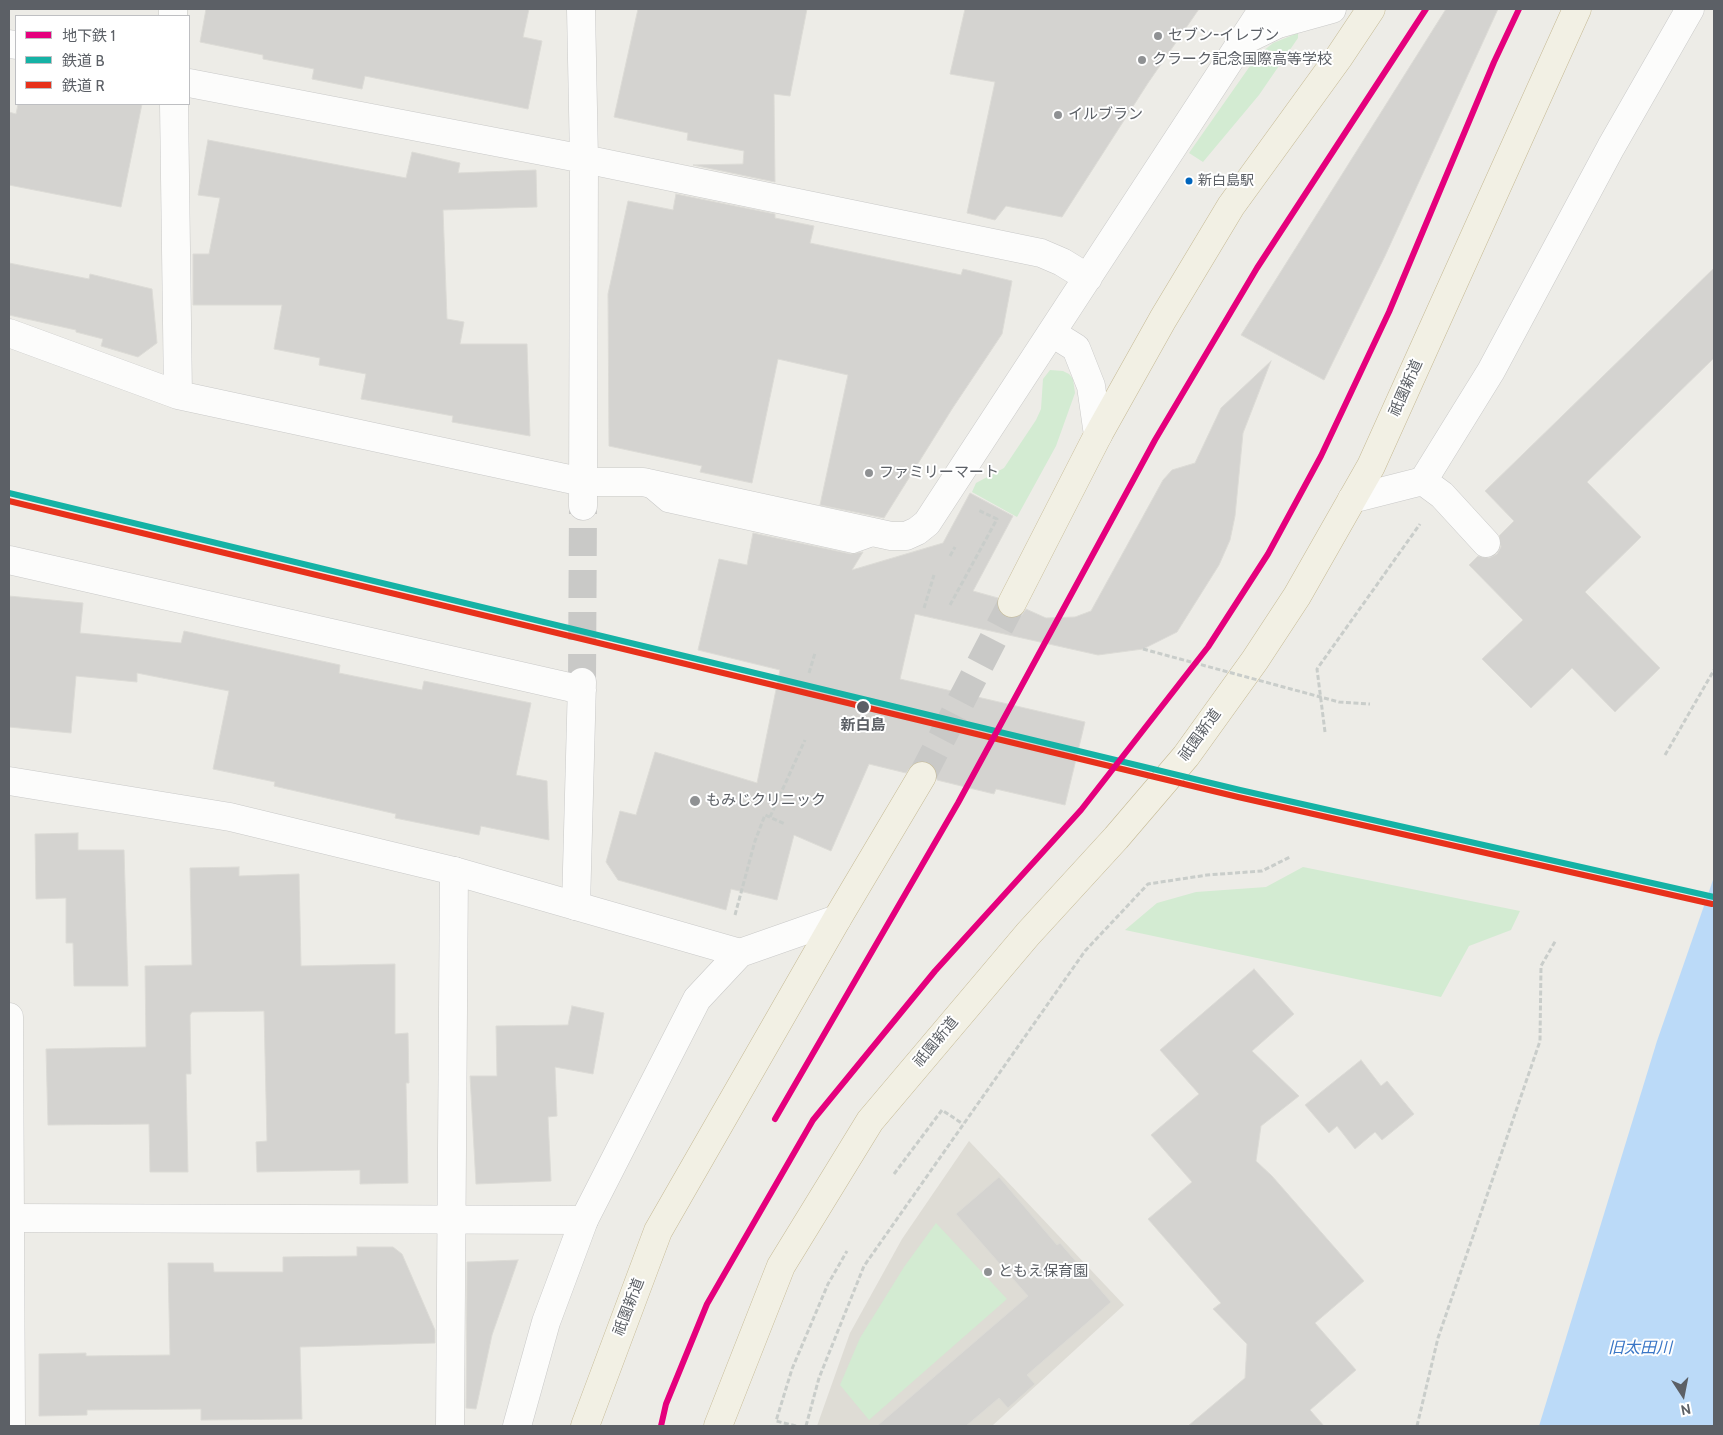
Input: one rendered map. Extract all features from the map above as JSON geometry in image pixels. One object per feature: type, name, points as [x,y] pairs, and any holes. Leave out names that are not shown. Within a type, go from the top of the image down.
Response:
[{"type":"highway","points":[[1012,603],[1098,435],[1163,319],[1231,206],[1339,57],[1371,9]]},
{"type":"highway","name":"祇園新道","points":[[718,1426],[782,1266],[870,1121],[1028,934],[1116,838],[1186,756],[1255,660],[1297,596],[1371,466],[1577,9]]},
{"type":"highway","name":"祇園新道","points":[[585,1426],[658,1231],[837,919],[922,776]]},
{"type":"street","points":[[581,9],[584,159],[583,494]]},
{"type":"street","points":[[9,333],[178,396],[583,494],[643,482],[881,534],[906,536],[917,532],[927,523],[1262,9]]},
{"type":"street","points":[[1240,43],[1278,24],[1332,9]]},
{"type":"street","points":[[1352,499],[1423,481],[1491,371],[1611,147],[1690,9]]},
{"type":"street","points":[[190,84],[584,159],[1041,253],[1062,262],[1088,278]]},
{"type":"street","points":[[174,105],[178,396]]},
{"type":"street","points":[[1052,333],[1076,348],[1091,386],[1098,435]]},
{"type":"street","points":[[1423,481],[1442,496],[1486,543]]},
{"type":"street","points":[[9,560],[582,686],[576,906]]},
{"type":"street","points":[[9,781],[230,817],[454,871],[740,953]]},
{"type":"street","points":[[450,1426],[454,871]]},
{"type":"street","points":[[517,1426],[546,1322],[584,1220],[697,999],[740,953],[837,919]]},
{"type":"street","points":[[9,1017],[11,1426]]},
{"type":"street","points":[[10,1218],[584,1220]]},
{"type":"path","points":[[950,605],[997,519],[976,508],[973,514]]},
{"type":"path","points":[[1326,732],[1317,669],[1425,518]]},
{"type":"path","points":[[924,608],[934,575]]},
{"type":"path","points":[[1143,649],[1339,702],[1370,704]]},
{"type":"path","points":[[809,673],[815,653]]},
{"type":"path","points":[[1665,755],[1714,670]]},
{"type":"path","points":[[770,818],[805,740]]},
{"type":"path","points":[[732,923],[755,841],[765,815],[785,824]]},
{"type":"path","points":[[806,1426],[819,1378],[864,1266],[1085,950],[1148,884],[1207,875],[1262,871],[1290,857]]},
{"type":"path","points":[[1417,1426],[1438,1338],[1540,1041],[1542,966],[1556,940]]},
{"type":"path","points":[[894,1174],[942,1110],[963,1124]]},
{"type":"path","points":[[796,1426],[776,1422],[792,1369],[828,1284],[847,1251]]},
{"type":"shaded area","name":"ともえ保育園","points":[[969,1141],[1124,1305],[992,1426],[817,1426],[850,1333],[902,1239]]},
{"type":"green space","points":[[1298,33],[1298,38],[1259,95],[1203,162],[1189,153],[1257,56],[1273,43]]},
{"type":"green space","points":[[1050,370],[1063,371],[1069,374],[1073,379],[1075,393],[1056,446],[1017,517],[972,492],[976,483],[1004,468],[1036,420],[1041,409],[1043,379]]},
{"type":"green space","points":[[1303,867],[1520,911],[1511,930],[1469,946],[1441,997],[1125,930],[1157,903],[1196,892],[1266,887]]},
{"type":"green space","points":[[936,1223],[1007,1299],[869,1420],[840,1385],[860,1338],[904,1267]]},
{"type":"water","name":"旧太田川","points":[[1714,877],[1714,1426],[1539,1426],[1657,1041]]},
{"type":"building","points":[[206,9],[529,9],[523,37],[542,41],[528,109],[365,76],[362,89],[312,79],[314,69],[263,59],[263,55],[200,42]]},
{"type":"building","points":[[638,9],[807,9],[790,96],[774,94],[775,182],[693,165],[743,164],[744,151],[687,140],[688,133],[614,117]]},
{"type":"building","name":"イルブラン","points":[[965,9],[1199,9],[1148,83],[1062,217],[1006,206],[995,220],[967,213],[995,82],[950,74]]},
{"type":"building","points":[[1446,9],[1498,9],[1385,256],[1324,380],[1241,335]]},
{"type":"building","points":[[18,105],[142,105],[121,207],[9,185],[9,112],[16,114]]},
{"type":"building","points":[[208,140],[406,178],[412,152],[460,163],[458,173],[536,170],[537,207],[443,210],[447,319],[464,322],[460,344],[527,344],[530,436],[452,422],[453,416],[361,399],[366,374],[319,365],[320,358],[274,349],[282,305],[193,305],[193,254],[209,254],[220,198],[198,195]]},
{"type":"building","points":[[676,194],[775,214],[775,218],[814,226],[810,243],[961,275],[963,269],[1012,281],[1002,334],[952,409],[884,518],[820,505],[848,375],[778,359],[752,483],[700,472],[702,466],[609,446],[608,294],[628,201],[673,210]]},
{"type":"building","points":[[9,263],[89,279],[90,274],[152,289],[157,343],[138,357],[101,346],[103,339],[76,332],[76,330],[9,315]]},
{"type":"building","points":[[1714,268],[1714,358],[1587,482],[1641,537],[1585,592],[1660,668],[1615,712],[1572,668],[1531,708],[1482,659],[1523,620],[1469,565],[1478,556],[1489,558],[1497,554],[1501,547],[1499,536],[1514,521],[1485,491]]},
{"type":"building","points":[[1271,361],[1243,433],[1235,516],[1230,540],[1219,565],[1177,632],[1143,649],[1098,655],[915,614],[900,679],[1085,722],[1065,805],[996,789],[994,794],[937,780],[935,768],[930,762],[923,760],[914,763],[906,773],[869,764],[831,851],[794,835],[777,900],[731,889],[726,910],[618,880],[606,862],[620,811],[636,815],[655,752],[757,783],[780,670],[698,650],[719,559],[747,565],[753,533],[851,554],[863,552],[852,570],[943,543],[970,493],[1013,516],[973,591],[998,598],[999,612],[1005,617],[1012,619],[1021,616],[1026,609],[1046,618],[1075,617],[1091,611],[1163,480],[1172,470],[1195,463],[1221,408]]},
{"type":"building","points":[[9,596],[83,603],[80,633],[181,643],[184,631],[340,665],[339,673],[422,690],[424,681],[531,703],[516,775],[547,781],[549,840],[481,826],[479,835],[395,818],[396,814],[274,786],[275,782],[213,769],[229,691],[137,673],[137,682],[76,676],[71,733],[9,727]]},
{"type":"building","points":[[78,833],[78,850],[124,850],[128,986],[74,986],[73,943],[66,943],[66,898],[36,899],[35,834]]},
{"type":"building","points":[[239,867],[239,876],[299,874],[301,966],[395,964],[395,1034],[408,1033],[409,1083],[406,1083],[408,1183],[360,1184],[360,1170],[257,1172],[256,1142],[267,1141],[264,1011],[192,1012],[190,1015],[191,1074],[186,1074],[188,1172],[150,1172],[149,1124],[48,1125],[46,1049],[146,1047],[145,966],[192,965],[190,868]]},
{"type":"building","points":[[1254,969],[1294,1014],[1252,1051],[1299,1096],[1261,1126],[1256,1161],[1272,1176],[1364,1281],[1315,1323],[1356,1370],[1310,1410],[1324,1426],[1188,1426],[1245,1378],[1247,1344],[1213,1309],[1221,1303],[1148,1219],[1192,1182],[1151,1135],[1199,1094],[1160,1050]]},
{"type":"building","points":[[572,1006],[604,1013],[593,1074],[555,1067],[557,1116],[548,1117],[551,1181],[476,1184],[470,1076],[497,1076],[496,1026],[568,1025]]},
{"type":"building","points":[[1361,1060],[1381,1086],[1387,1081],[1414,1114],[1382,1140],[1375,1132],[1355,1149],[1337,1126],[1329,1133],[1305,1105]]},
{"type":"building","points":[[999,1177],[1057,1245],[1060,1243],[1111,1302],[1027,1375],[1035,1384],[1008,1408],[999,1398],[966,1426],[877,1426],[1028,1296],[956,1214]]},
{"type":"building","points":[[357,1247],[393,1247],[402,1254],[435,1330],[435,1343],[300,1347],[302,1419],[201,1420],[201,1409],[87,1410],[87,1415],[39,1416],[39,1354],[86,1353],[86,1356],[170,1355],[168,1263],[213,1263],[214,1272],[283,1272],[283,1257],[357,1256]]},
{"type":"building","points":[[518,1260],[492,1335],[476,1409],[466,1408],[467,1262]]},
{"type":"tunnel","points":[[582,682],[583,506]]},
{"type":"tunnel","points":[[922,776],[1012,603]]},
{"type":"metro line","name":"1","points":[[775,1119],[958,803],[1155,440],[1257,268],[1426,9]]},
{"type":"metro line","name":"1","points":[[661,1426],[666,1404],[707,1304],[813,1120],[935,971],[1081,810],[1208,647],[1268,554],[1321,456],[1389,312],[1494,62],[1519,9]]},
{"type":"rail line","name":"B","points":[[9,493],[1240,790],[1714,897]]},
{"type":"rail line","name":"R","points":[[9,501],[1238,797],[1712,904]]},
{"type":"place","name":"セブン-イレブン","points":[[1158,36]]},
{"type":"place","name":"クラーク記念国際高等学校","points":[[1142,60]]},
{"type":"place","name":"イルブラン","points":[[1058,115]]},
{"type":"place","name":"新白島駅","points":[[1189,181]]},
{"type":"place","name":"ファミリーマート","points":[[869,473]]},
{"type":"place","name":"新白島","points":[[863,707]]},
{"type":"place","name":"もみじクリニック","points":[[695,801]]},
{"type":"place","name":"ともえ保育園","points":[[988,1272]]}]
